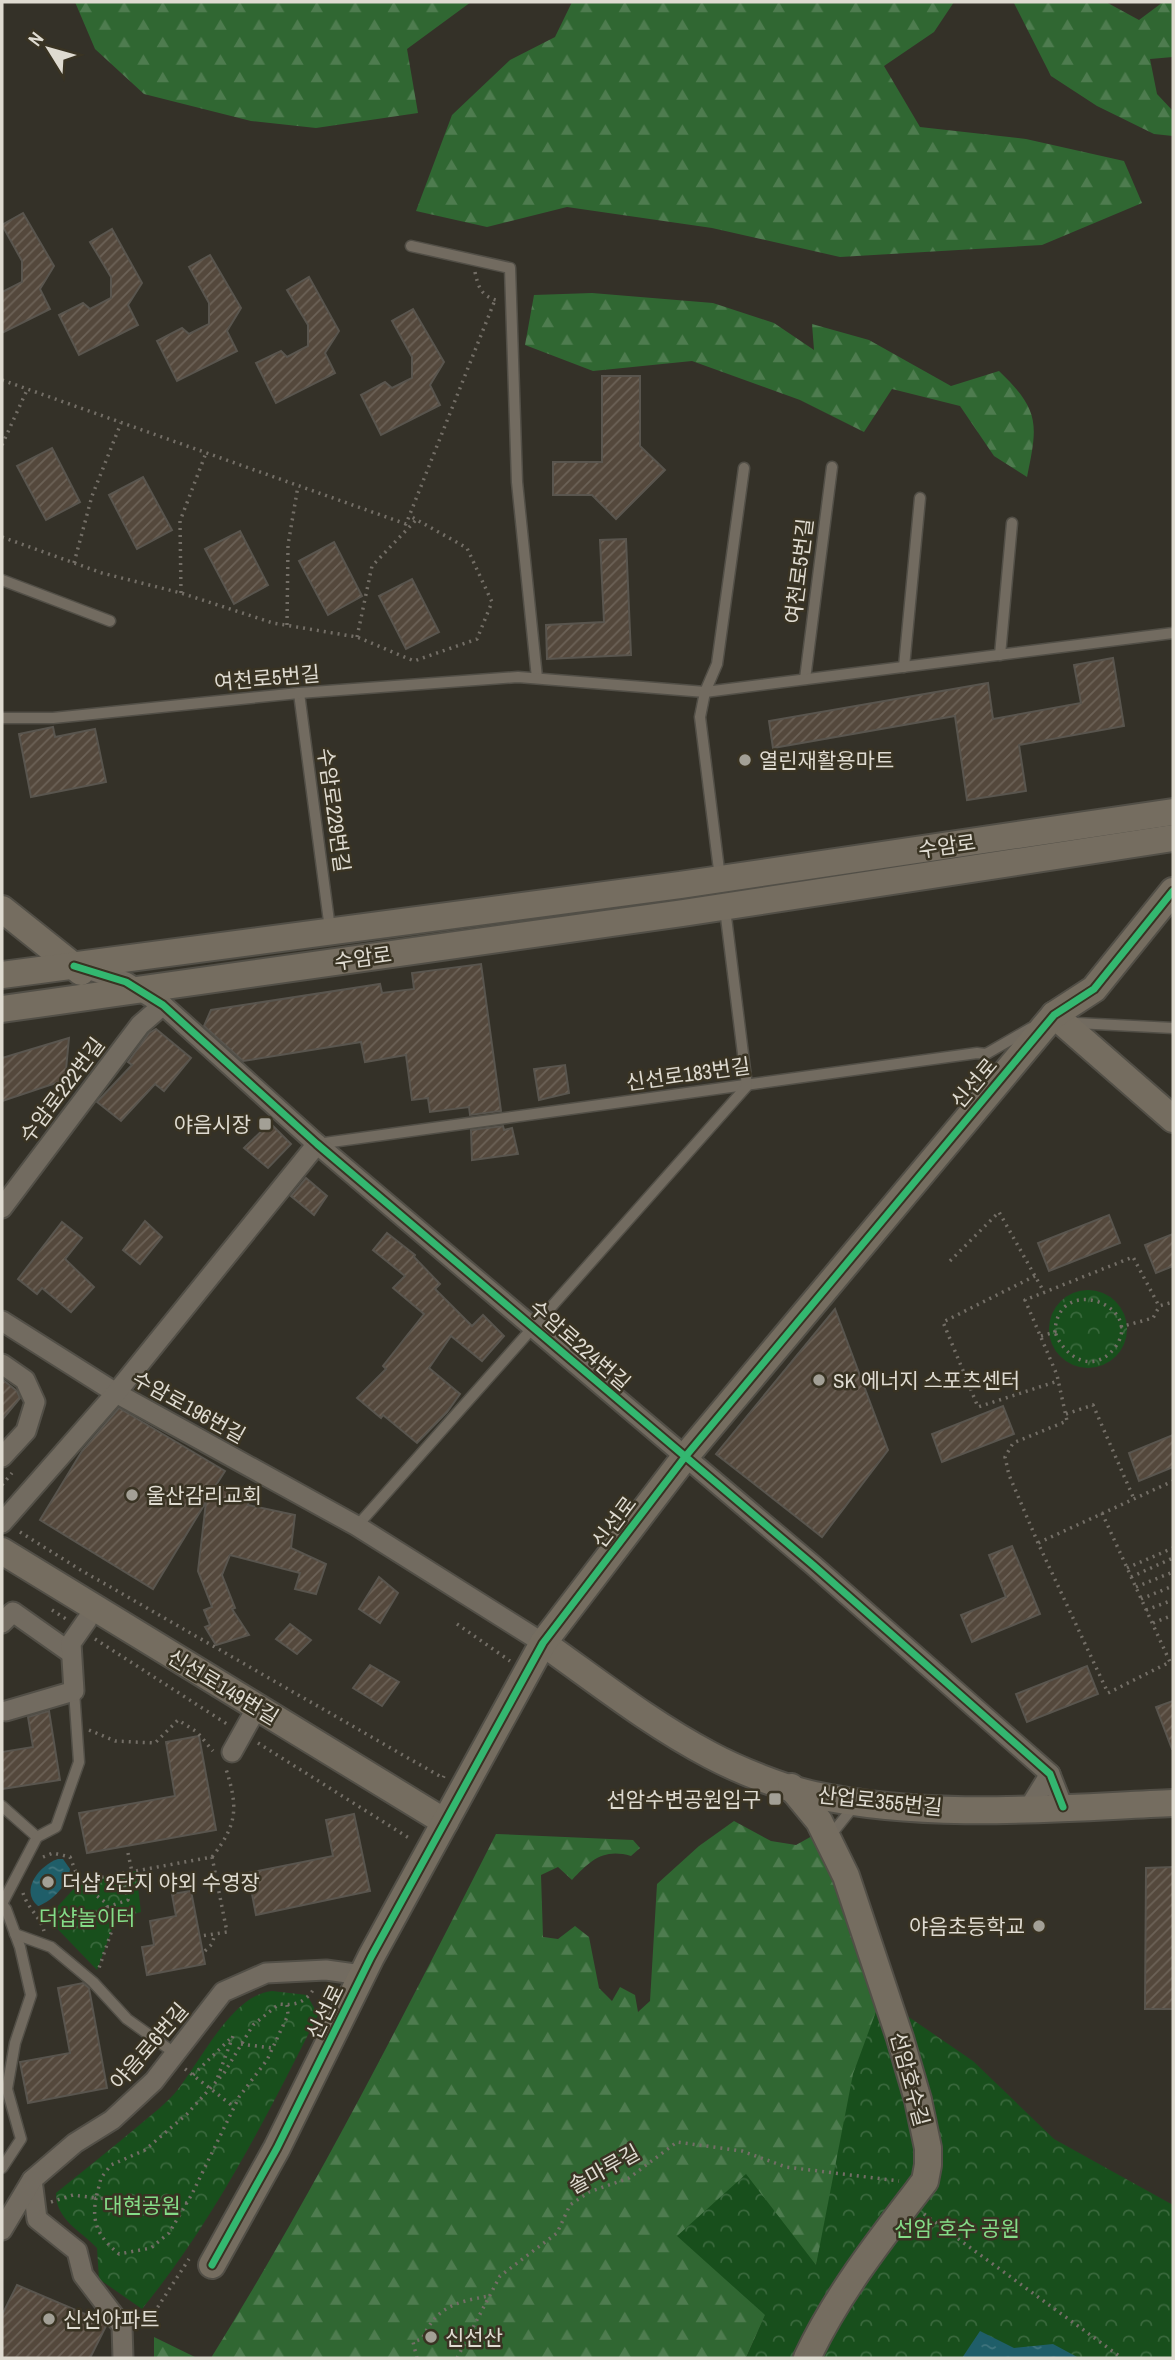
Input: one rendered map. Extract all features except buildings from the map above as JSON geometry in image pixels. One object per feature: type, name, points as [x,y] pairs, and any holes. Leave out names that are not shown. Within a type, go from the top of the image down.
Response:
[{"type":"street","name":"수암로","points":[[4,973],[720,879],[1173,812]]},
{"type":"street","name":"수암로","points":[[2,1009],[725,907],[1173,838]]},
{"type":"street","name":"신선로","points":[[212,2265],[277,2148],[362,1975],[544,1643],[685,1457],[1054,1015],[1094,989],[1173,891]]},
{"type":"street","points":[[2,909],[74,965],[87,982],[89,997],[40,987],[4,973]]},
{"type":"street","name":"수암로224번길","points":[[74,965],[110,976],[141,990],[163,1005],[317,1144],[813,1565],[1050,1774]]},
{"type":"street","name":"수암로222번길","points":[[2,1208],[140,1025],[163,1005]]},
{"type":"street","points":[[1054,1015],[1173,1119]]},
{"type":"street","points":[[2,1522],[116,1393],[317,1144]]},
{"type":"street","name":"수암로196번길","points":[[2,1321],[116,1393],[357,1525],[544,1643]]},
{"type":"street","points":[[2,1364],[25,1380],[35,1402],[26,1431],[2,1457]]},
{"type":"street","name":"신선로149번길","points":[[2,1552],[251,1720],[442,1826]]},
{"type":"street","points":[[2,1568],[83,1625],[251,1720],[224,1756]]},
{"type":"street","points":[[2,1623],[13,1612],[71,1653]]},
{"type":"street","points":[[4,1713],[74,1691],[71,1643],[83,1625]]},
{"type":"street","name":"산업로355번길","points":[[544,1643],[660,1727],[712,1756],[813,1794],[888,1806],[956,1809],[1173,1803]]},
{"type":"street","points":[[1050,1774],[1063,1807]]},
{"type":"street","points":[[1029,1808],[1050,1774]]},
{"type":"street","name":"선암호수길","points":[[791,1787],[819,1821],[846,1876],[900,2038],[918,2100],[928,2148],[928,2165],[918,2199],[839,2300],[807,2358]]},
{"type":"street","name":"야음로6번길","points":[[2,2230],[33,2179],[75,2143],[112,2120],[154,2081],[223,1992],[266,1973],[326,1970],[362,1975]]},
{"type":"street","points":[[33,2179],[37,2219],[77,2251],[83,2275],[122,2326],[123,2358]]},
{"type":"lane","points":[[411,246],[510,268],[517,482],[537,678]]},
{"type":"lane","name":"여천로5번길","points":[[805,679],[832,467]]},
{"type":"lane","points":[[720,879],[701,718],[705,692],[717,664],[744,468]]},
{"type":"lane","points":[[904,667],[920,498]]},
{"type":"lane","points":[[1000,655],[1012,523]]},
{"type":"lane","points":[[2,580],[110,621]]},
{"type":"lane","name":"여천로5번길","points":[[2,718],[53,718],[299,694],[519,677],[705,692],[1173,633]]},
{"type":"lane","name":"수암로229번길","points":[[299,694],[331,931]]},
{"type":"lane","points":[[725,907],[747,1086]]},
{"type":"lane","points":[[1054,1015],[1082,1026],[1173,1028]]},
{"type":"lane","name":"신선로183번길","points":[[317,1144],[977,1053],[986,1054],[1054,1015]]},
{"type":"lane","name":"수암로224번길","points":[[533,1326],[747,1086]]},
{"type":"lane","points":[[357,1525],[533,1326]]},
{"type":"lane","points":[[2,2168],[20,2139],[7,2089],[15,2043],[31,1995],[15,1934],[2,1904],[37,1836],[56,1827],[79,1762],[74,1691]]},
{"type":"lane","points":[[828,1839],[858,1801]]},
{"type":"lane","points":[[2,1806],[37,1836]]},
{"type":"lane","points":[[15,1934],[51,1947],[93,1983],[127,2019],[176,2054]]},
{"type":"path","points":[[2,380],[406,524],[495,300]]},
{"type":"path","points":[[2,445],[27,389]]},
{"type":"path","points":[[74,563],[92,496],[121,423]]},
{"type":"path","points":[[181,593],[180,521],[206,453]]},
{"type":"path","points":[[287,625],[288,545],[299,486]]},
{"type":"path","points":[[2,537],[102,573],[181,593],[273,623],[357,636],[414,661],[477,639],[492,603],[467,548],[410,515]]},
{"type":"path","points":[[357,636],[372,566],[417,519]]},
{"type":"path","points":[[950,1261],[999,1212],[1044,1292]]},
{"type":"path","points":[[1102,1513],[1171,1661],[1108,1693],[1038,1543],[1009,1475],[1005,1457],[1013,1443],[1068,1421],[1058,1381],[1025,1300],[1133,1257],[1159,1306]]},
{"type":"path","points":[[1035,1276],[943,1322],[978,1407],[1058,1381]]},
{"type":"path","points":[[1085,1299],[1097,1300],[1109,1307],[1117,1316],[1120,1327],[1120,1336],[1114,1349],[1105,1357],[1091,1362],[1070,1356],[1055,1332],[1063,1309],[1073,1302],[1085,1299]]},
{"type":"path","points":[[1120,1327],[1153,1318],[1159,1306],[1173,1302]]},
{"type":"path","points":[[1041,1336],[1055,1332]]},
{"type":"path","points":[[1066,1415],[1093,1405],[1134,1499]]},
{"type":"path","points":[[1038,1543],[1173,1481]]},
{"type":"path","points":[[2,1522],[443,1779],[450,1767]]},
{"type":"path","points":[[1127,1568],[1173,1548]]},
{"type":"path","points":[[1131,1577],[1173,1558]]},
{"type":"path","points":[[1136,1587],[1173,1572]]},
{"type":"path","points":[[1141,1599],[1173,1586]]},
{"type":"path","points":[[1146,1610],[1173,1600]]},
{"type":"path","points":[[46,1606],[251,1720],[409,1838],[403,1849]]},
{"type":"path","points":[[1152,1623],[1173,1615]]},
{"type":"path","points":[[457,1624],[511,1661]]},
{"type":"path","points":[[81,1881],[212,1857],[221,1846],[234,1816],[234,1797],[224,1756],[197,1732],[178,1720],[155,1743],[115,1741],[100,1734]]},
{"type":"path","points":[[36,1864],[53,1853],[70,1857],[81,1881],[106,1903],[113,1927],[102,1965],[93,1983]]},
{"type":"path","points":[[128,1853],[132,1872]]},
{"type":"path","points":[[201,1936],[227,1932],[212,1857]]},
{"type":"path","points":[[107,1907],[128,1900],[122,1874]]},
{"type":"path","points":[[25,1884],[22,1892],[26,1905],[40,1918]]},
{"type":"path","points":[[205,1951],[212,1944],[215,1934]]},
{"type":"path","points":[[287,2005],[288,2015],[267,2060],[234,2107],[187,2203],[169,2233],[151,2248],[119,2254],[96,2230],[96,2199],[101,2178],[111,2165],[145,2150],[187,2114],[216,2081],[253,2025],[279,2004],[287,2005],[292,2006],[308,1998],[326,1970]]},
{"type":"path","points":[[193,2075],[233,2036],[216,2081]]},
{"type":"path","points":[[241,2044],[272,2048]]},
{"type":"path","points":[[187,2071],[234,2107]]},
{"type":"path","points":[[36,2205],[73,2195],[96,2199],[187,2203]]},
{"type":"path","points":[[417,2358],[413,2342],[422,2339],[428,2326],[442,2309],[465,2300],[489,2296]]},
{"type":"green space","points":[[75,2],[471,2],[407,49],[418,113],[316,128],[251,121],[144,94],[95,49]]},
{"type":"green space","points":[[572,2],[954,2],[934,32],[884,66],[920,127],[1026,139],[1124,161],[1142,203],[1042,245],[840,257],[712,228],[567,207],[487,227],[416,211],[452,115],[510,60],[555,37]]},
{"type":"green space","points":[[1005,2],[1106,2],[1139,20],[1163,2],[1173,2],[1173,57],[1150,59],[1157,94],[1173,111],[1173,136],[1154,134],[1097,106],[1051,76],[1014,3]]},
{"type":"green space","points":[[592,293],[713,303],[774,323],[814,350],[812,324],[869,340],[951,386],[999,371],[1022,397],[1033,419],[1033,444],[1027,477],[994,456],[960,406],[892,389],[864,432],[800,400],[692,361],[593,371],[525,345],[534,295]]},
{"type":"green space","points":[[1088,1290],[1103,1293],[1116,1301],[1124,1314],[1127,1329],[1124,1344],[1116,1357],[1103,1365],[1088,1368],[1073,1365],[1060,1357],[1052,1344],[1049,1329],[1052,1314],[1060,1301],[1073,1293]]},
{"type":"green space","points":[[734,1821],[771,1841],[796,1845],[821,1831],[881,1998],[816,2266],[765,2316],[746,2358],[211,2358],[324,2165],[496,1834],[633,1840],[640,1848],[631,1856],[612,1854],[598,1858],[572,1880],[558,1867],[541,1875],[543,1937],[558,1939],[575,1926],[589,1937],[599,1988],[612,2001],[620,1987],[635,1995],[638,2012],[650,2001],[657,1884],[699,1846]]},
{"type":"green space","name":"더샵놀이터","points":[[136,1871],[141,1912],[119,1918],[97,1970],[47,1918],[81,1881]]},
{"type":"green space","name":"대현공원","points":[[272,1991],[307,1995],[318,2015],[259,2129],[216,2204],[142,2309],[99,2279],[97,2248],[64,2218],[56,2193],[171,2097],[218,2032],[243,2004],[257,1995]]},
{"type":"green space","name":"선암 호수 공원","points":[[881,1998],[973,2061],[1054,2139],[1173,2205],[1173,2358],[746,2358],[765,2315],[677,2236],[746,2174],[816,2265],[853,2074]]},
{"type":"green space","points":[[154,2337],[197,2358],[154,2358]]},
{"type":"water","name":"더샵 2단지 야외 수영장","points":[[58,1859],[63,1859],[70,1869],[66,1880],[54,1896],[38,1906],[33,1900],[31,1886],[39,1872]]},
{"type":"water","points":[[980,2331],[1014,2348],[1053,2344],[1079,2358],[962,2358]]},
{"type":"cycle path","points":[[212,2265],[277,2148],[371,1957],[543,1643],[685,1457],[1054,1015],[1094,989],[1173,891]]},
{"type":"cycle path","points":[[74,966],[126,982],[163,1005],[317,1144],[813,1565],[1050,1774],[1063,1807]]},
{"type":"place","name":"열린재활용마트","points":[[745,760]]},
{"type":"place","name":"야음시장","points":[[265,1124]]},
{"type":"place","name":"SK 에너지 스포츠센터","points":[[819,1380]]},
{"type":"place","name":"울산감리교회","points":[[132,1495]]},
{"type":"place","name":"선암수변공원입구","points":[[775,1799]]},
{"type":"place","name":"더샵 2단지 야외 수영장","points":[[48,1882]]},
{"type":"place","name":"야음초등학교","points":[[1039,1926]]},
{"type":"place","name":"신선아파트","points":[[49,2319]]},
{"type":"place","name":"신선산","points":[[431,2337]]}]
